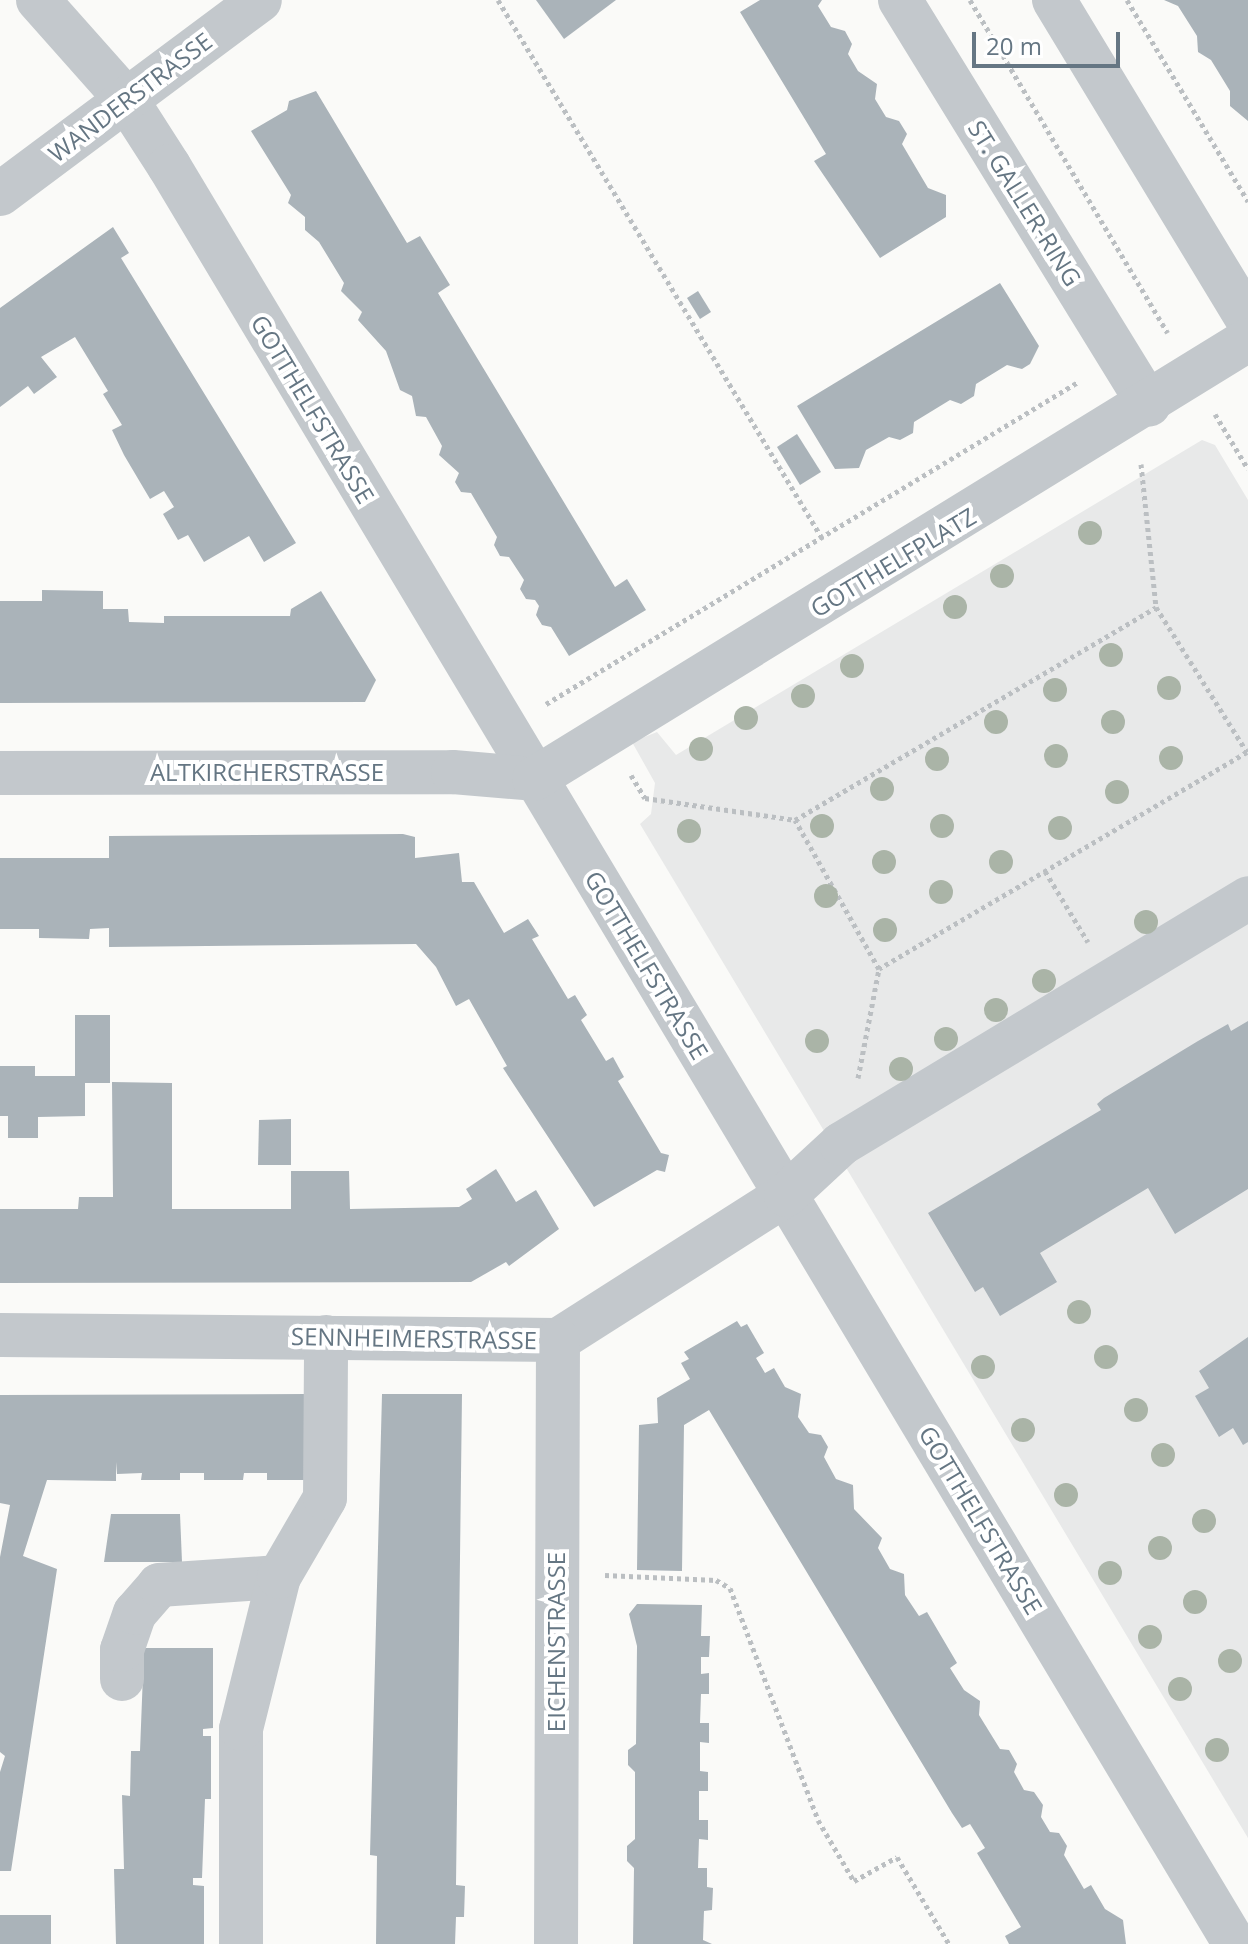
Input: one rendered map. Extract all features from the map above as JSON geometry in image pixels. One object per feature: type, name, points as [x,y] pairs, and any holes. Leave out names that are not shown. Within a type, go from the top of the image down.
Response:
[{"type":"street","name":"GOTTHELFSTRASSE","points":[[38,0],[126,99],[1235,1944]]},
{"type":"street","name":"WANDERSTRASSE","points":[[0,194],[260,0]]},
{"type":"street","name":"ST. GALLER-RING","points":[[900,0],[1149,405]]},
{"type":"street","points":[[1054,0],[1248,320]]},
{"type":"street","name":"GOTTHELFPLATZ","points":[[534,779],[1149,405],[1248,340]]},
{"type":"street","name":"ALTKIRCHERSTRASSE","points":[[0,773],[453,772],[534,779]]},
{"type":"street","name":"SENNHEIMERSTRASSE","points":[[0,1335],[558,1340],[786,1195],[845,1143],[1248,898]]},
{"type":"street","points":[[241,1944],[241,1729],[279,1577],[325,1498],[326,1337]]},
{"type":"street","name":"EICHENSTRASSE","points":[[556,1944],[558,1340]]},
{"type":"street","points":[[122,1679],[122,1650],[135,1613],[159,1585],[279,1577]]},
{"type":"path","points":[[498,0],[852,587]]},
{"type":"path","points":[[970,0],[1248,469]]},
{"type":"path","points":[[1127,0],[1248,201]]},
{"type":"path","points":[[504,729],[1119,357]]},
{"type":"path","points":[[1204,426],[1217,418]]},
{"type":"path","points":[[879,969],[1248,753],[1156,607],[1140,465],[1153,457]]},
{"type":"path","points":[[576,686],[645,798],[795,820],[1156,607]]},
{"type":"path","points":[[795,820],[879,969],[845,1143]]},
{"type":"path","points":[[1045,871],[1112,981]]},
{"type":"path","points":[[556,1573],[716,1580],[730,1588],[818,1820],[854,1881],[897,1857],[949,1944]]},
{"type":"shaded area","points":[[1202,440],[1215,445],[1248,500],[1248,1838],[640,824],[651,814],[655,783],[632,742],[657,732],[676,755]]},
{"type":"building","points":[[536,0],[616,0],[564,39]]},
{"type":"building","points":[[760,0],[822,0],[818,6],[831,27],[845,31],[852,44],[848,54],[858,71],[877,84],[875,99],[886,117],[899,121],[907,134],[902,144],[928,188],[946,195],[946,217],[880,258],[814,161],[826,154],[740,12]]},
{"type":"building","points":[[1164,0],[1248,0],[1248,121],[1230,106],[1230,91],[1211,60],[1198,52],[1197,36],[1178,6]]},
{"type":"building","points":[[316,91],[407,243],[420,236],[450,285],[438,293],[615,587],[627,579],[646,610],[569,656],[551,627],[542,625],[536,615],[539,606],[535,600],[526,599],[520,589],[524,580],[509,557],[500,556],[494,545],[497,537],[471,493],[461,492],[455,482],[459,473],[439,455],[442,446],[426,417],[416,416],[412,396],[400,390],[386,351],[358,320],[362,312],[341,291],[344,283],[319,242],[305,230],[305,217],[288,203],[291,195],[251,131],[287,110],[289,101]]},
{"type":"building","points":[[113,227],[129,253],[121,258],[296,543],[264,562],[249,536],[204,562],[188,535],[178,540],[163,514],[174,507],[164,491],[150,499],[124,455],[112,430],[122,425],[103,394],[108,391],[75,337],[41,357],[57,377],[34,394],[28,386],[0,407],[0,308]]},
{"type":"building","points":[[1000,283],[1039,346],[1030,364],[1022,369],[1007,365],[976,384],[974,396],[961,404],[950,400],[914,422],[913,433],[900,440],[889,437],[866,450],[859,468],[835,469],[797,406]]},
{"type":"building","points":[[698,291],[711,312],[700,319],[687,298]]},
{"type":"building","points":[[797,434],[821,472],[800,485],[777,447]]},
{"type":"building","points":[[42,590],[103,591],[103,609],[128,609],[129,622],[164,623],[164,616],[290,616],[291,609],[321,591],[376,680],[365,702],[0,703],[0,601],[42,601]]},
{"type":"building","points":[[403,834],[415,837],[415,858],[459,853],[462,882],[474,882],[504,933],[528,919],[539,936],[532,939],[568,999],[575,995],[587,1015],[581,1020],[606,1061],[613,1057],[624,1077],[618,1081],[661,1153],[669,1155],[665,1172],[657,1170],[594,1207],[503,1068],[507,1066],[469,999],[456,1006],[436,967],[416,944],[109,947],[109,928],[90,929],[89,939],[39,938],[39,929],[0,929],[0,858],[109,858],[109,836]]},
{"type":"building","points":[[75,1015],[110,1015],[110,1083],[85,1083],[85,1116],[38,1117],[38,1138],[8,1138],[8,1116],[0,1116],[0,1066],[35,1066],[35,1076],[75,1076]]},
{"type":"building","points":[[1248,1021],[1248,1189],[1175,1234],[1148,1188],[1040,1253],[1057,1282],[1000,1316],[983,1287],[975,1292],[928,1213],[1101,1110],[1097,1104],[1104,1098],[1198,1041],[1228,1024],[1231,1031]]},
{"type":"building","points":[[112,1082],[172,1083],[172,1209],[291,1209],[291,1171],[349,1171],[350,1209],[459,1207],[472,1199],[466,1189],[496,1169],[516,1202],[536,1190],[559,1229],[509,1266],[506,1262],[471,1282],[0,1283],[0,1209],[78,1209],[79,1197],[113,1197]]},
{"type":"building","points":[[291,1119],[291,1165],[258,1165],[259,1120]]},
{"type":"building","points":[[737,1321],[741,1327],[747,1324],[764,1353],[756,1358],[765,1373],[774,1368],[785,1387],[801,1394],[798,1417],[809,1433],[821,1435],[828,1447],[824,1457],[836,1479],[853,1485],[854,1509],[882,1538],[878,1548],[890,1569],[904,1574],[905,1595],[919,1616],[927,1612],[957,1663],[950,1668],[964,1690],[980,1701],[979,1715],[1000,1749],[1009,1750],[1017,1764],[1014,1772],[1024,1790],[1034,1792],[1043,1805],[1041,1817],[1050,1832],[1059,1833],[1067,1846],[1064,1855],[1084,1889],[1091,1885],[1105,1909],[1123,1920],[1126,1944],[1009,1944],[1005,1936],[1021,1927],[977,1853],[985,1848],[970,1824],[962,1828],[952,1813],[709,1410],[684,1425],[682,1571],[637,1570],[639,1425],[658,1423],[657,1398],[690,1379],[681,1363],[689,1359],[684,1352]]},
{"type":"building","points":[[1248,1337],[1248,1442],[1243,1445],[1233,1428],[1219,1437],[1195,1396],[1209,1388],[1199,1371]]},
{"type":"building","points":[[308,1394],[308,1480],[267,1480],[267,1473],[244,1473],[243,1480],[204,1480],[204,1473],[180,1473],[180,1480],[141,1480],[142,1473],[117,1474],[116,1462],[116,1481],[47,1480],[23,1556],[57,1569],[11,1871],[0,1871],[0,1772],[5,1756],[0,1752],[0,1557],[10,1505],[0,1503],[0,1395]]},
{"type":"building","points":[[382,1394],[462,1394],[456,1885],[465,1886],[464,1917],[456,1917],[455,1944],[376,1944],[377,1856],[370,1855]]},
{"type":"building","points":[[111,1514],[180,1514],[182,1562],[104,1562]]},
{"type":"building","points":[[637,1604],[702,1605],[701,1636],[710,1636],[709,1657],[701,1657],[701,1674],[709,1673],[709,1694],[701,1694],[700,1723],[709,1723],[709,1743],[700,1742],[700,1771],[708,1772],[708,1791],[699,1791],[699,1820],[708,1820],[708,1840],[699,1839],[698,1868],[707,1868],[707,1887],[713,1888],[712,1910],[704,1911],[703,1940],[712,1944],[633,1944],[634,1868],[627,1861],[627,1846],[635,1839],[635,1772],[628,1765],[628,1750],[636,1744],[637,1646],[629,1614]]},
{"type":"building","points":[[144,1648],[213,1648],[213,1728],[203,1729],[203,1736],[211,1736],[211,1799],[205,1799],[202,1878],[193,1878],[193,1885],[204,1886],[204,1944],[116,1944],[114,1869],[124,1869],[122,1795],[130,1796],[131,1751],[140,1751]]},
{"type":"building","points":[[0,1915],[51,1915],[51,1944],[0,1944]]}]
